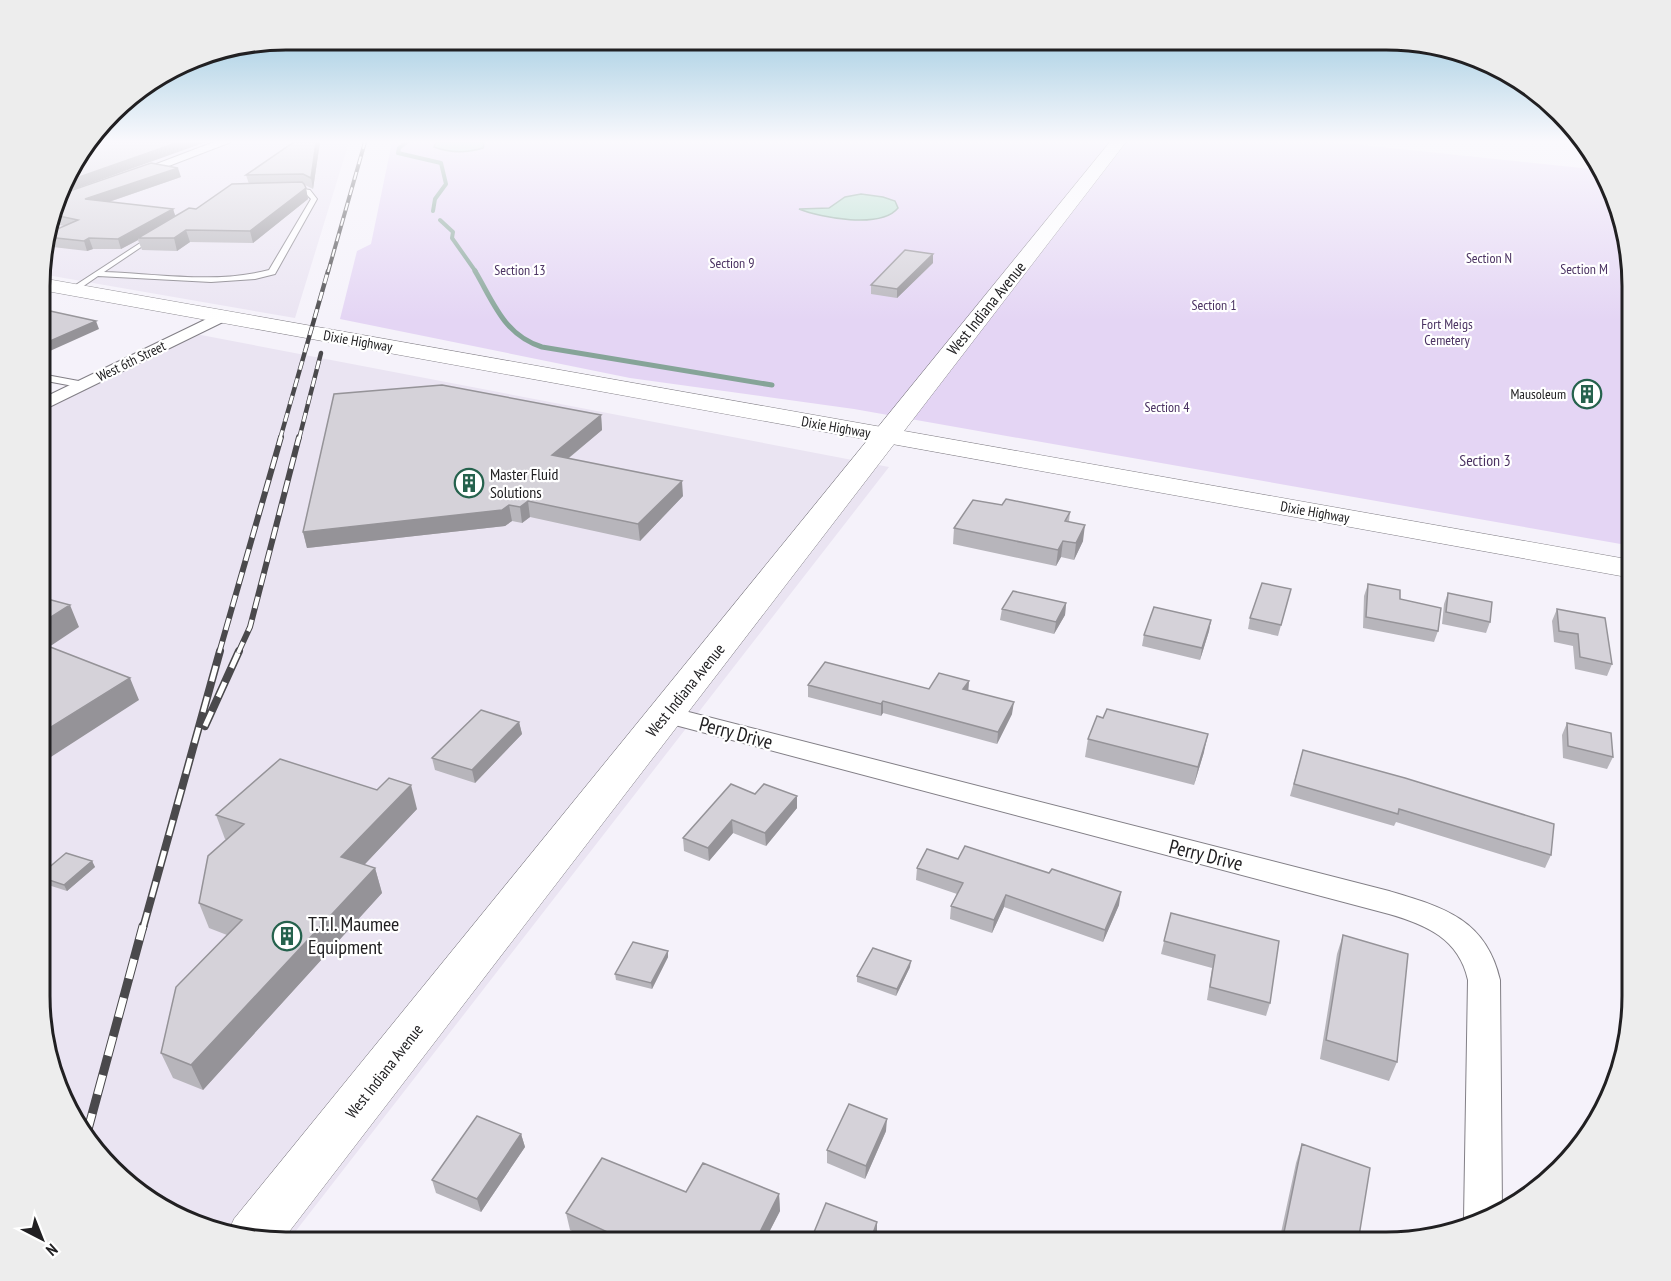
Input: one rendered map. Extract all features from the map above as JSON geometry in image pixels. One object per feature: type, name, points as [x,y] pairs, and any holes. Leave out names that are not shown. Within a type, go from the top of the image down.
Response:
[{"type":"main road","name":"West Indiana Avenue","points":[[260,1230],[1071,202]]},
{"type":"main road","name":"Dixie Highway","points":[[50,286],[1622,567]]},
{"type":"street","name":"West 6th Street","points":[[50,402],[221,317]]},
{"type":"street","name":"Perry Drive","points":[[665,714],[1355,894],[1424,915],[1456,932],[1469,943],[1479,959],[1484,980],[1483,1210]]},
{"type":"lane","points":[[98,274],[235,279],[272,272],[312,202]]},
{"type":"lane","points":[[72,290],[127,252],[158,234]]},
{"type":"lane","points":[[50,378],[84,385]]},
{"type":"shaded area","points":[[65,202],[331,202],[295,318],[50,276],[54,240]]},
{"type":"shaded area","points":[[838,202],[895,202],[898,208],[890,214],[865,220],[821,216],[799,209],[829,208]]},
{"type":"shaded area","points":[[180,331],[889,467],[295,1232],[240,1227],[210,1219],[195,1214],[155,1192],[130,1173],[98,1139],[74,1100],[62,1071],[54,1041],[50,1011],[50,396]]},
{"type":"green space","name":"Fort Meigs Cemetery","points":[[380,202],[1606,202],[1617,240],[1622,286],[1622,544],[854,409],[630,378],[340,319],[357,251],[371,244]]},
{"type":"building","points":[[65,202],[109,202],[173,209],[118,239],[89,238],[84,241],[55,238],[57,229],[78,220],[60,216]]},
{"type":"building","points":[[206,202],[288,202],[250,231],[186,230],[174,238],[138,238],[189,208],[196,209]]},
{"type":"building","points":[[905,250],[933,254],[897,289],[871,285]]},
{"type":"building","points":[[50,311],[96,321],[50,341]]},
{"type":"building","name":"Master Fluid Solutions","points":[[442,385],[601,415],[552,455],[682,481],[638,524],[528,501],[520,507],[509,505],[502,510],[303,532],[334,394]]},
{"type":"building","points":[[1006,499],[1070,512],[1065,521],[1085,525],[1076,543],[1063,541],[1058,550],[954,528],[973,500],[1002,505]]},
{"type":"building","points":[[1262,583],[1291,589],[1281,625],[1250,618]]},
{"type":"building","points":[[1368,584],[1400,590],[1400,599],[1441,608],[1438,631],[1366,617]]},
{"type":"building","points":[[1013,591],[1066,603],[1056,622],[1002,609]]},
{"type":"building","points":[[1448,593],[1492,602],[1490,622],[1446,612]]},
{"type":"building","points":[[50,600],[70,605],[50,618]]},
{"type":"building","points":[[1154,607],[1211,620],[1202,648],[1144,635]]},
{"type":"building","points":[[1557,609],[1605,618],[1612,664],[1580,657],[1578,634],[1559,631]]},
{"type":"building","points":[[50,647],[130,678],[50,728]]},
{"type":"building","points":[[825,662],[929,689],[939,673],[969,681],[963,689],[1014,702],[998,732],[883,701],[881,704],[808,685]]},
{"type":"building","points":[[1107,709],[1208,734],[1198,767],[1088,739],[1097,716],[1103,718]]},
{"type":"building","points":[[481,710],[519,722],[472,770],[432,758]]},
{"type":"building","points":[[1567,723],[1611,733],[1613,757],[1568,746]]},
{"type":"building","points":[[1303,750],[1405,778],[1554,824],[1551,855],[1399,809],[1398,814],[1294,784]]},
{"type":"building","name":"T.T.I. Maumee Equipment","points":[[280,759],[377,790],[389,778],[411,785],[341,857],[375,868],[191,1065],[161,1053],[176,987],[242,920],[199,903],[208,856],[244,824],[216,815]]},
{"type":"building","points":[[731,784],[755,794],[764,784],[797,796],[765,833],[732,820],[708,848],[683,838]]},
{"type":"building","points":[[965,846],[1049,873],[1052,869],[1121,892],[1105,930],[1006,895],[994,920],[951,906],[963,883],[917,868],[927,849],[958,859]]},
{"type":"building","points":[[66,853],[92,861],[64,885],[50,880],[50,867]]},
{"type":"building","points":[[1171,913],[1279,941],[1270,1003],[1210,987],[1215,955],[1164,941]]},
{"type":"building","points":[[1343,935],[1408,954],[1397,1062],[1326,1040]]},
{"type":"building","points":[[633,942],[668,951],[651,983],[615,974]]},
{"type":"building","points":[[873,948],[911,961],[897,989],[857,976]]},
{"type":"building","points":[[849,1104],[887,1119],[866,1166],[827,1150]]},
{"type":"building","points":[[477,1116],[521,1134],[477,1199],[432,1180]]},
{"type":"building","points":[[1302,1144],[1370,1168],[1360,1232],[1284,1232]]},
{"type":"building","points":[[602,1158],[686,1192],[703,1163],[779,1194],[760,1232],[607,1232],[566,1213]]},
{"type":"building","points":[[826,1203],[877,1222],[874,1232],[814,1232]]},
{"type":"waterway","points":[[433,211],[435,202]]},
{"type":"waterway","points":[[440,220],[453,232],[452,238],[476,272]]},
{"type":"waterway","points":[[475,271],[509,326],[518,335],[542,347],[772,385]]},
{"type":"railway","points":[[328,272],[348,202]]},
{"type":"railway","points":[[280,439],[328,271]]},
{"type":"railway","points":[[299,439],[321,353]]},
{"type":"railway","points":[[219,653],[281,437]]},
{"type":"railway","points":[[238,653],[250,627],[299,437]]},
{"type":"railway","points":[[143,928],[220,651]]},
{"type":"railway","points":[[205,726],[239,651]]},
{"type":"railway","points":[[89,1126],[143,926]]},
{"type":"place","name":"Mausoleum","points":[[1587,394]]},
{"type":"place","name":"Master Fluid Solutions","points":[[469,483]]},
{"type":"place","name":"T.T.I. Maumee Equipment","points":[[287,936]]},
{"type":"park label","name":"Section N","points":[[1489,258]]},
{"type":"park label","name":"Section 9","points":[[732,263]]},
{"type":"park label","name":"Section M","points":[[1584,269]]},
{"type":"park label","name":"Section 13","points":[[520,270]]},
{"type":"park label","name":"Section 1","points":[[1214,305]]},
{"type":"park label","name":"Section 4","points":[[1167,407]]},
{"type":"park label","name":"Section 3","points":[[1485,460]]}]
